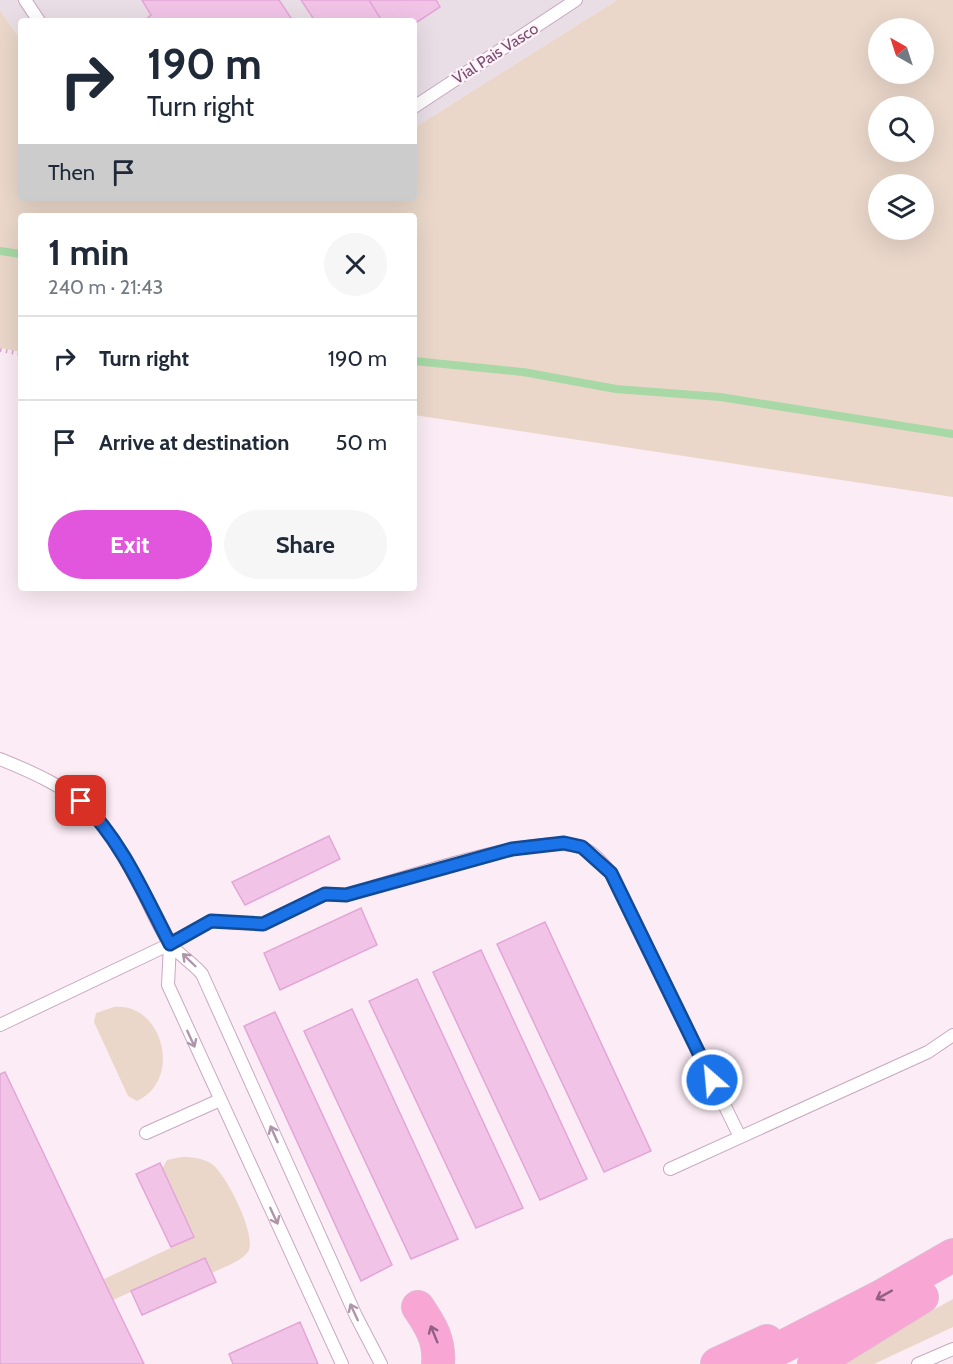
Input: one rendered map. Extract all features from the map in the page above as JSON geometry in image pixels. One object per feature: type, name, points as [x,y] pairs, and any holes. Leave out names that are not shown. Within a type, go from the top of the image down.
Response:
[{"type":"main road","points":[[749,1364],[832,1322],[953,1255]]},
{"type":"main road","points":[[814,1364],[953,1277]]},
{"type":"main road","points":[[418,1307],[433,1329],[438,1347],[438,1364]]},
{"type":"main road","points":[[717,1364],[762,1343],[832,1322]]},
{"type":"lane","points":[[25,0],[37,18]]},
{"type":"lane","name":"Vial Pais Vasco","points":[[417,105],[576,0]]},
{"type":"lane","points":[[0,759],[48,778],[81,801],[100,820],[123,852],[170,944],[189,959],[202,974],[347,1295],[381,1364]]},
{"type":"lane","points":[[0,1025],[170,944],[211,921],[263,924],[325,894],[346,895],[512,849],[564,843],[582,847],[611,873],[740,1137]]},
{"type":"lane","points":[[170,944],[168,985],[342,1364]]},
{"type":"lane","points":[[670,1169],[928,1052],[953,1035]]},
{"type":"lane","points":[[146,1132],[220,1100]]},
{"type":"lane","points":[[918,1364],[953,1348]]},
{"type":"path","points":[[0,351],[18,354]]},
{"type":"shaded area","points":[[0,0],[617,0],[417,126],[417,18],[18,18],[18,37],[0,10]]},
{"type":"shaded area","points":[[617,0],[953,0],[953,497],[417,415],[417,213],[18,213],[18,351],[0,348],[0,10],[18,37],[18,201],[417,201],[417,126]]},
{"type":"shaded area","points":[[114,1007],[131,1009],[145,1017],[155,1029],[161,1044],[163,1061],[160,1077],[151,1091],[137,1101],[128,1096],[94,1022],[96,1013]]},
{"type":"shaded area","points":[[181,1157],[197,1158],[209,1162],[218,1170],[232,1192],[245,1220],[249,1233],[248,1252],[245,1256],[212,1273],[205,1258],[113,1300],[104,1279],[194,1237],[162,1169],[167,1160]]},
{"type":"shaded area","points":[[953,1299],[953,1327],[874,1364],[835,1364]]},
{"type":"building","points":[[142,0],[279,0],[291,18],[148,18],[151,15]]},
{"type":"building","points":[[301,0],[369,0],[380,18],[313,18]]},
{"type":"building","points":[[369,0],[436,0],[440,7],[417,22],[417,18],[380,18]]},
{"type":"building","points":[[329,836],[340,859],[245,905],[232,882]]},
{"type":"building","points":[[361,908],[377,945],[280,990],[264,953]]},
{"type":"building","points":[[545,922],[651,1151],[604,1172],[497,944]]},
{"type":"building","points":[[481,950],[587,1179],[540,1200],[433,972]]},
{"type":"building","points":[[417,979],[523,1208],[476,1228],[369,1001]]},
{"type":"building","points":[[352,1009],[458,1239],[411,1259],[304,1031]]},
{"type":"building","points":[[275,1012],[392,1265],[361,1281],[244,1026]]},
{"type":"building","points":[[5,1072],[144,1364],[0,1364],[0,1074]]},
{"type":"building","points":[[160,1163],[194,1237],[171,1247],[136,1174]]},
{"type":"building","points":[[205,1258],[216,1282],[142,1315],[131,1291]]},
{"type":"building","points":[[300,1322],[318,1364],[233,1364],[229,1354]]},
{"type":"waterway","points":[[0,251],[18,254]]},
{"type":"waterway","points":[[417,361],[523,372],[616,389],[720,397],[953,434]]},
{"type":"route","points":[[81,801],[100,820],[123,852],[170,944],[211,921],[263,924],[325,894],[346,895],[512,849],[564,843],[582,847],[597,858],[611,873],[712,1080]]}]
